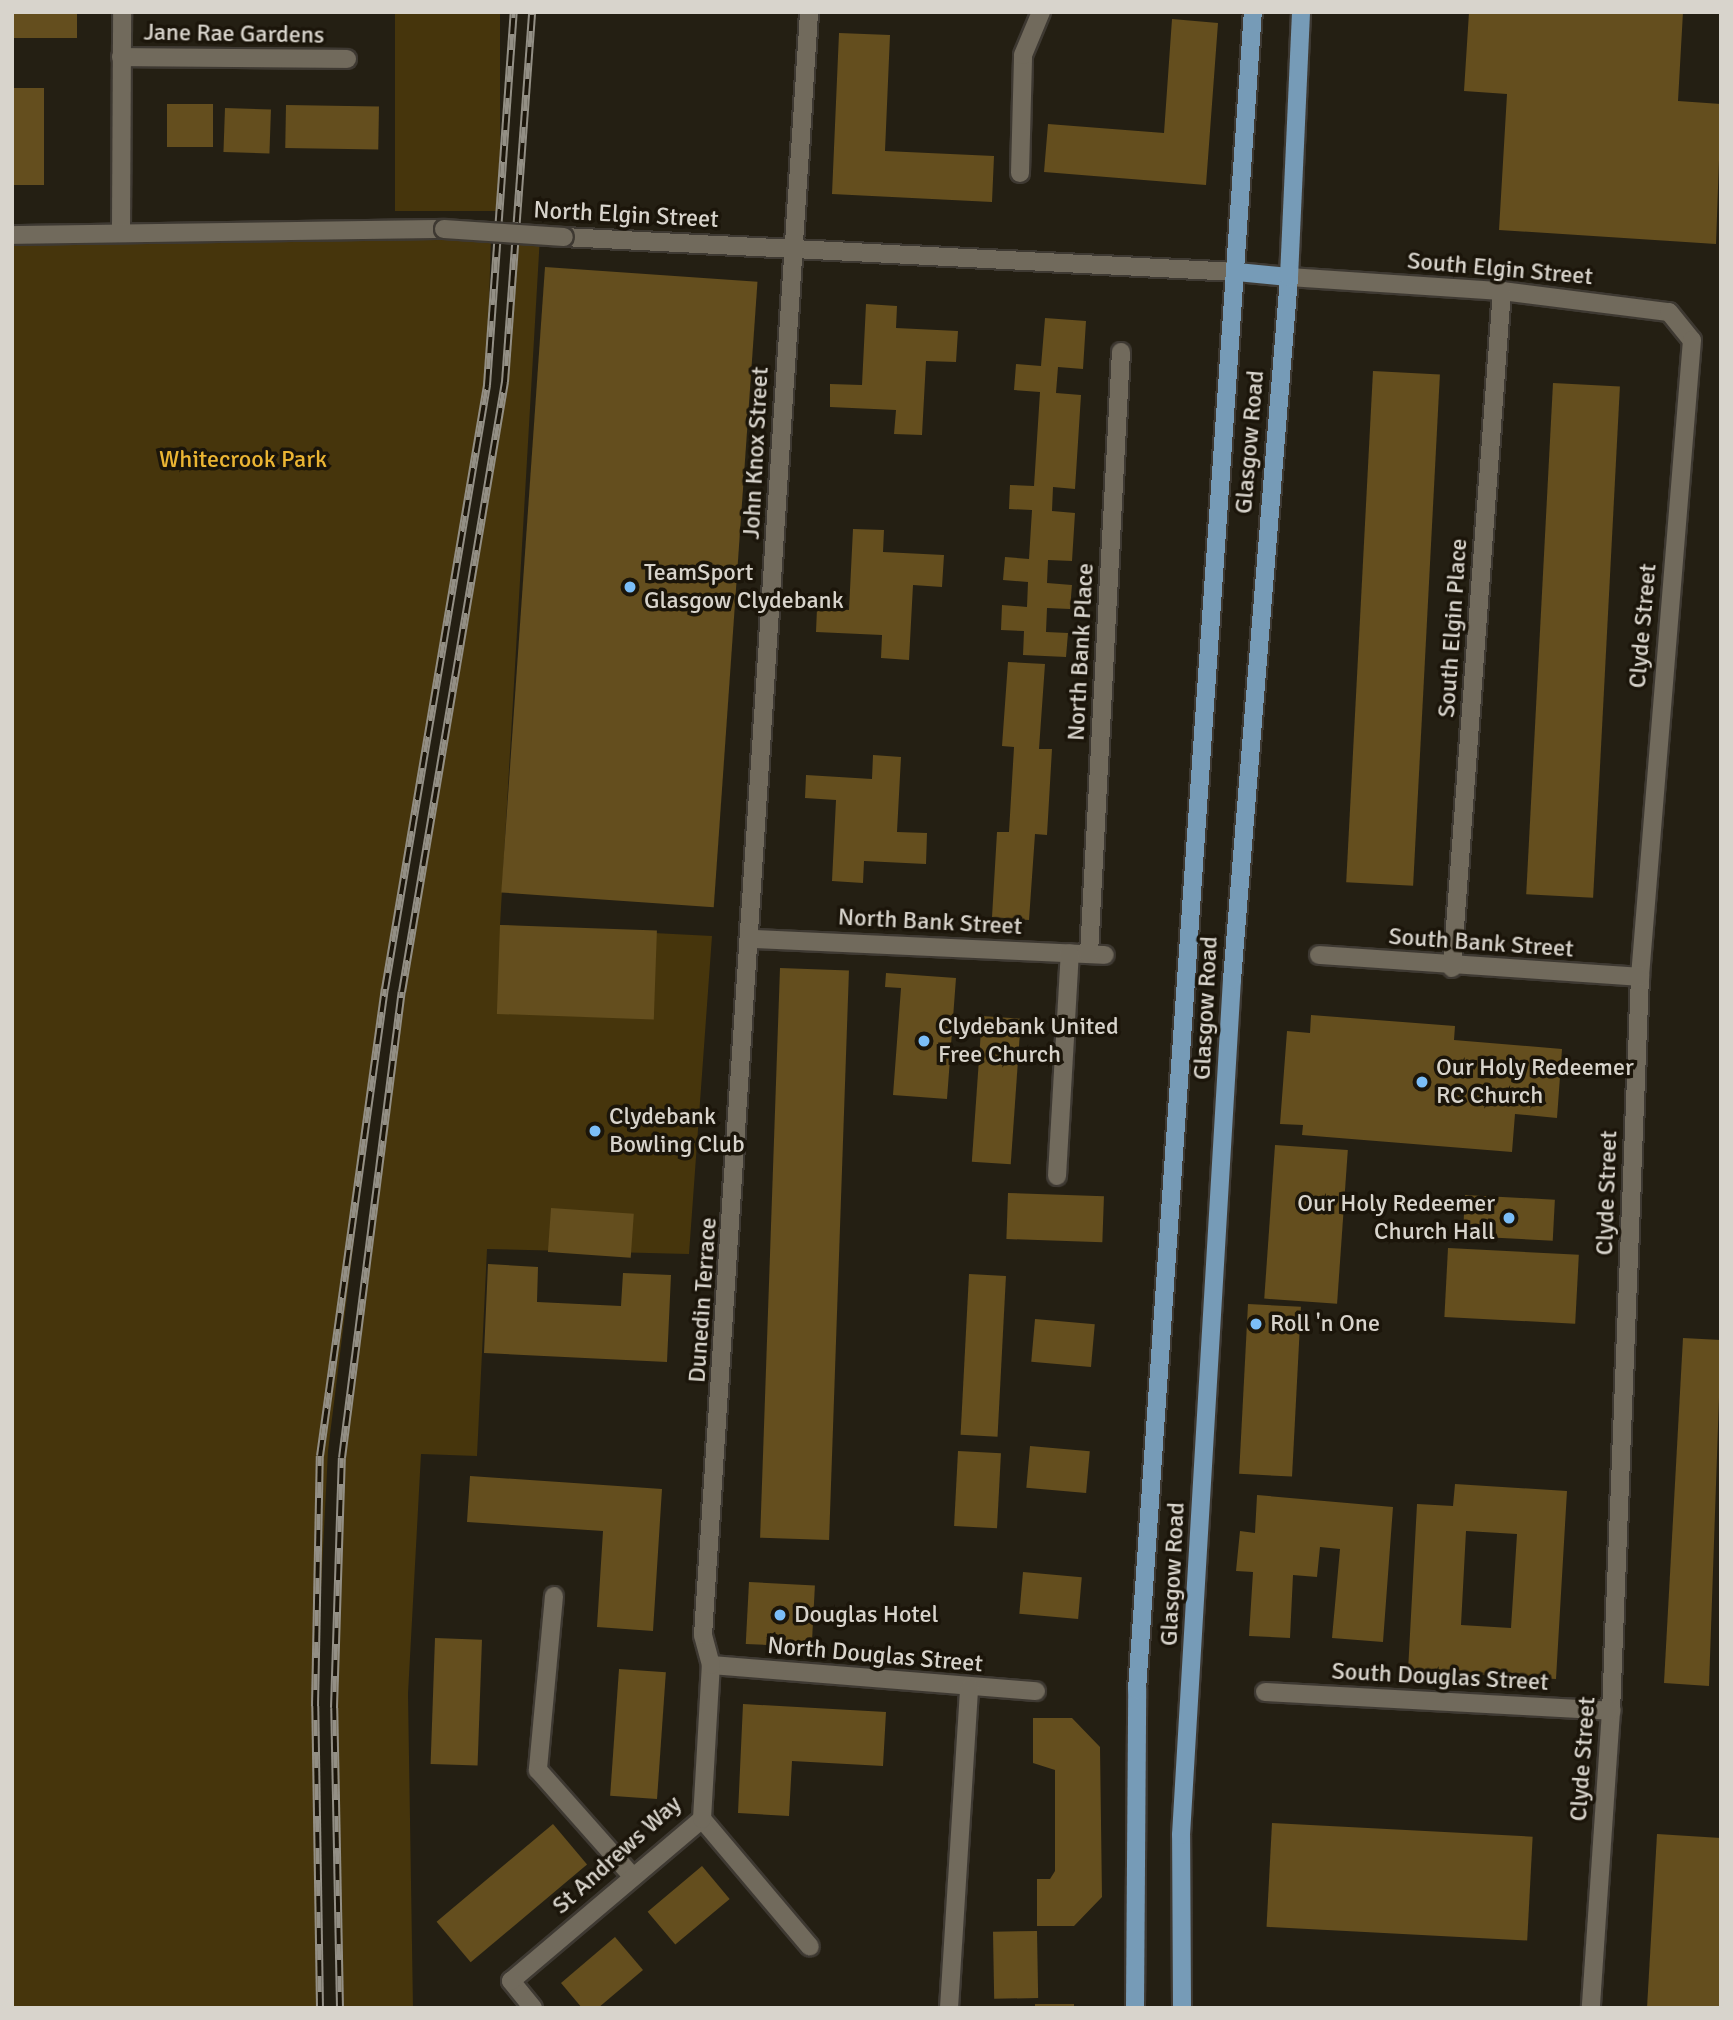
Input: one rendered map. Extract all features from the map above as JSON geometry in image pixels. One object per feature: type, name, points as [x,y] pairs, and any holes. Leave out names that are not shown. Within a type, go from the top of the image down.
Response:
[{"type":"main road","name":"Glasgow Road","points":[[1135,2008],[1137,1690],[1183,960],[1237,272],[1253,12]]},
{"type":"main road","name":"Glasgow Road","points":[[1182,2008],[1181,1835],[1231,980],[1289,277],[1301,12]]},
{"type":"main road","points":[[1237,272],[1289,277]]},
{"type":"street","name":"Jane Rae Gardens","points":[[121,230],[122,12]]},
{"type":"street","name":"John Knox Street","points":[[753,939],[792,247],[809,12]]},
{"type":"street","points":[[1020,173],[1023,55],[1041,12]]},
{"type":"street","name":"Jane Rae Gardens","points":[[121,57],[347,59]]},
{"type":"street","name":"North Elgin Street","points":[[12,235],[121,230],[443,229],[1237,272]]},
{"type":"street","name":"South Elgin Street","points":[[1289,277],[1502,291],[1669,312],[1692,340]]},
{"type":"street","name":"South Elgin Place","points":[[1452,968],[1502,291]]},
{"type":"street","name":"Clyde Street","points":[[1591,2008],[1611,1711],[1640,977],[1692,340]]},
{"type":"street","name":"North Bank Place","points":[[1057,1176],[1088,954],[1121,352]]},
{"type":"street","name":"North Bank Street","points":[[753,939],[1088,954]]},
{"type":"street","name":"Dunedin Terrace","points":[[711,1665],[703,1635],[753,939]]},
{"type":"street","name":"South Bank Street","points":[[1319,955],[1452,968],[1640,977]]},
{"type":"street","points":[[554,1596],[538,1770],[633,1877]]},
{"type":"street","name":"North Douglas Street","points":[[711,1665],[969,1689],[1036,1691]]},
{"type":"street","name":"St Andrews Way","points":[[533,2008],[511,1981],[702,1819],[711,1665]]},
{"type":"street","points":[[949,2008],[969,1689]]},
{"type":"street","name":"South Douglas Street","points":[[1265,1692],[1611,1711]]},
{"type":"street","points":[[702,1819],[810,1947]]},
{"type":"green space","points":[[395,12],[500,12],[500,211],[395,211]]},
{"type":"green space","name":"Whitecrook Park","points":[[491,232],[487,385],[385,989],[328,1451],[315,1706],[320,2008],[12,2008],[12,235]]},
{"type":"green space","points":[[514,233],[540,236],[500,925],[712,936],[689,1254],[487,1249],[477,1456],[421,1454],[408,1694],[413,2008],[340,2008],[334,1708],[342,1458],[402,992],[505,382]]},
{"type":"building","points":[[12,12],[77,12],[77,38],[12,38]]},
{"type":"building","points":[[1469,12],[1683,12],[1678,101],[1721,104],[1716,244],[1499,230],[1507,94],[1464,91]]},
{"type":"building","points":[[1172,19],[1218,23],[1206,185],[1044,172],[1048,124],[1164,133]]},
{"type":"building","points":[[839,33],[890,35],[885,151],[994,156],[992,202],[832,194]]},
{"type":"building","points":[[12,88],[44,88],[44,185],[12,185]]},
{"type":"building","points":[[167,104],[213,104],[213,147],[167,147]]},
{"type":"building","points":[[286,105],[379,107],[378,150],[285,148]]},
{"type":"building","points":[[225,108],[271,110],[269,154],[223,152]]},
{"type":"building","name":"TeamSport Glasgow Clydebank","points":[[545,267],[757,282],[714,907],[501,892]]},
{"type":"building","points":[[866,304],[897,306],[896,328],[958,331],[956,362],[926,361],[922,435],[894,434],[896,410],[830,407],[830,384],[862,385]]},
{"type":"building","points":[[1045,318],[1086,321],[1083,369],[1058,367],[1056,393],[1081,395],[1075,489],[1053,487],[1052,511],[1075,513],[1072,561],[1048,560],[1047,583],[1072,585],[1070,609],[1047,608],[1046,632],[1068,633],[1066,657],[1023,655],[1024,631],[1001,630],[1002,605],[1027,607],[1028,582],[1003,580],[1005,557],[1029,559],[1032,510],[1009,509],[1010,485],[1034,486],[1040,392],[1014,390],[1016,364],[1041,366]]},
{"type":"building","points":[[1373,371],[1440,375],[1413,886],[1346,882]]},
{"type":"building","points":[[1553,383],[1620,387],[1593,898],[1526,894]]},
{"type":"building","points":[[853,529],[884,530],[883,552],[944,555],[942,587],[913,585],[909,660],[881,658],[882,635],[816,632],[817,608],[849,610]]},
{"type":"building","points":[[1008,662],[1045,664],[1039,749],[1052,749],[1047,835],[1035,834],[1029,920],[992,917],[997,832],[1009,832],[1014,747],[1002,746]]},
{"type":"building","points":[[873,755],[901,757],[897,832],[927,833],[926,864],[864,861],[863,883],[832,881],[836,800],[805,798],[806,775],[872,779]]},
{"type":"building","points":[[500,925],[657,930],[654,1019],[497,1014]]},
{"type":"building","points":[[780,968],[849,970],[829,1540],[760,1538]]},
{"type":"building","name":"Clydebank United Free Church","points":[[886,973],[956,978],[947,1099],[893,1095],[901,988],[885,987]]},
{"type":"building","name":"Our Holy Redeemer RC Church","points":[[1311,1015],[1455,1026],[1454,1040],[1562,1049],[1557,1118],[1515,1114],[1512,1152],[1302,1135],[1303,1125],[1280,1124],[1287,1031],[1310,1033]]},
{"type":"building","points":[[982,1016],[1021,1019],[1011,1164],[972,1162]]},
{"type":"building","points":[[1275,1145],[1348,1150],[1337,1304],[1264,1299]]},
{"type":"building","points":[[1008,1193],[1104,1196],[1102,1242],[1006,1239]]},
{"type":"building","name":"Our Holy Redeemer Church Hall","points":[[1465,1195],[1555,1200],[1553,1241],[1463,1236]]},
{"type":"building","points":[[551,1208],[634,1214],[631,1258],[548,1252]]},
{"type":"building","points":[[1448,1248],[1579,1255],[1575,1324],[1444,1317]]},
{"type":"building","points":[[488,1264],[538,1267],[537,1302],[621,1306],[623,1273],[671,1275],[667,1362],[484,1353]]},
{"type":"building","points":[[969,1274],[1006,1276],[998,1437],[961,1435]]},
{"type":"building","points":[[1248,1304],[1301,1307],[1292,1477],[1239,1474]]},
{"type":"building","points":[[1035,1319],[1095,1324],[1091,1367],[1031,1362]]},
{"type":"building","points":[[1683,1338],[1721,1340],[1709,1686],[1664,1683]]},
{"type":"building","points":[[1030,1446],[1090,1451],[1086,1493],[1026,1488]]},
{"type":"building","points":[[958,1451],[1001,1453],[997,1528],[954,1526]]},
{"type":"building","points":[[470,1476],[662,1489],[653,1631],[597,1627],[603,1531],[467,1522]]},
{"type":"building","points":[[1455,1484],[1567,1491],[1556,1679],[1408,1671],[1417,1504],[1453,1506]],"holes":[[[1466,1531],[1517,1534],[1511,1628],[1461,1625]]]},
{"type":"building","points":[[1257,1495],[1393,1507],[1383,1642],[1332,1638],[1340,1549],[1320,1547],[1317,1577],[1293,1575],[1290,1638],[1249,1636],[1253,1572],[1236,1571],[1240,1531],[1255,1533]]},
{"type":"building","points":[[1023,1572],[1082,1577],[1078,1619],[1019,1614]]},
{"type":"building","name":"Douglas Hotel","points":[[749,1582],[815,1585],[812,1647],[746,1644]]},
{"type":"building","points":[[435,1638],[482,1640],[478,1766],[431,1764]]},
{"type":"building","points":[[619,1669],[666,1672],[657,1799],[610,1796]]},
{"type":"building","points":[[743,1704],[886,1712],[883,1766],[792,1761],[789,1816],[738,1813]]},
{"type":"building","points":[[1033,1718],[1072,1718],[1100,1747],[1102,1897],[1074,1926],[1037,1926],[1037,1879],[1050,1879],[1055,1871],[1055,1770],[1033,1763]]},
{"type":"building","points":[[1272,1823],[1533,1837],[1527,1941],[1267,1927]]},
{"type":"building","points":[[553,1824],[587,1865],[471,1962],[437,1922]]},
{"type":"building","points":[[1657,1834],[1721,1838],[1721,2008],[1647,2008]]},
{"type":"building","points":[[702,1866],[730,1899],[675,1945],[648,1912]]},
{"type":"building","points":[[1037,1931],[1038,1998],[994,1999],[993,1932]]},
{"type":"building","points":[[615,1937],[643,1970],[598,2008],[582,2008],[561,1983]]},
{"type":"building","points":[[1035,2004],[1074,2004],[1074,2008],[1035,2008]]},
{"type":"railway","points":[[320,2008],[315,1706],[320,1456],[385,989],[487,385],[514,12]]},
{"type":"railway","points":[[340,2008],[334,1708],[342,1458],[402,992],[505,382],[532,12]]},
{"type":"place","name":"TeamSport Glasgow Clydebank","points":[[630,587]]},
{"type":"place","name":"Clydebank United Free Church","points":[[924,1041]]},
{"type":"place","name":"Our Holy Redeemer RC Church","points":[[1422,1082]]},
{"type":"place","name":"Clydebank Bowling Club","points":[[595,1131]]},
{"type":"place","name":"Our Holy Redeemer Church Hall","points":[[1509,1218]]},
{"type":"place","name":"Roll 'n One","points":[[1256,1324]]},
{"type":"place","name":"Douglas Hotel","points":[[780,1615]]}]
